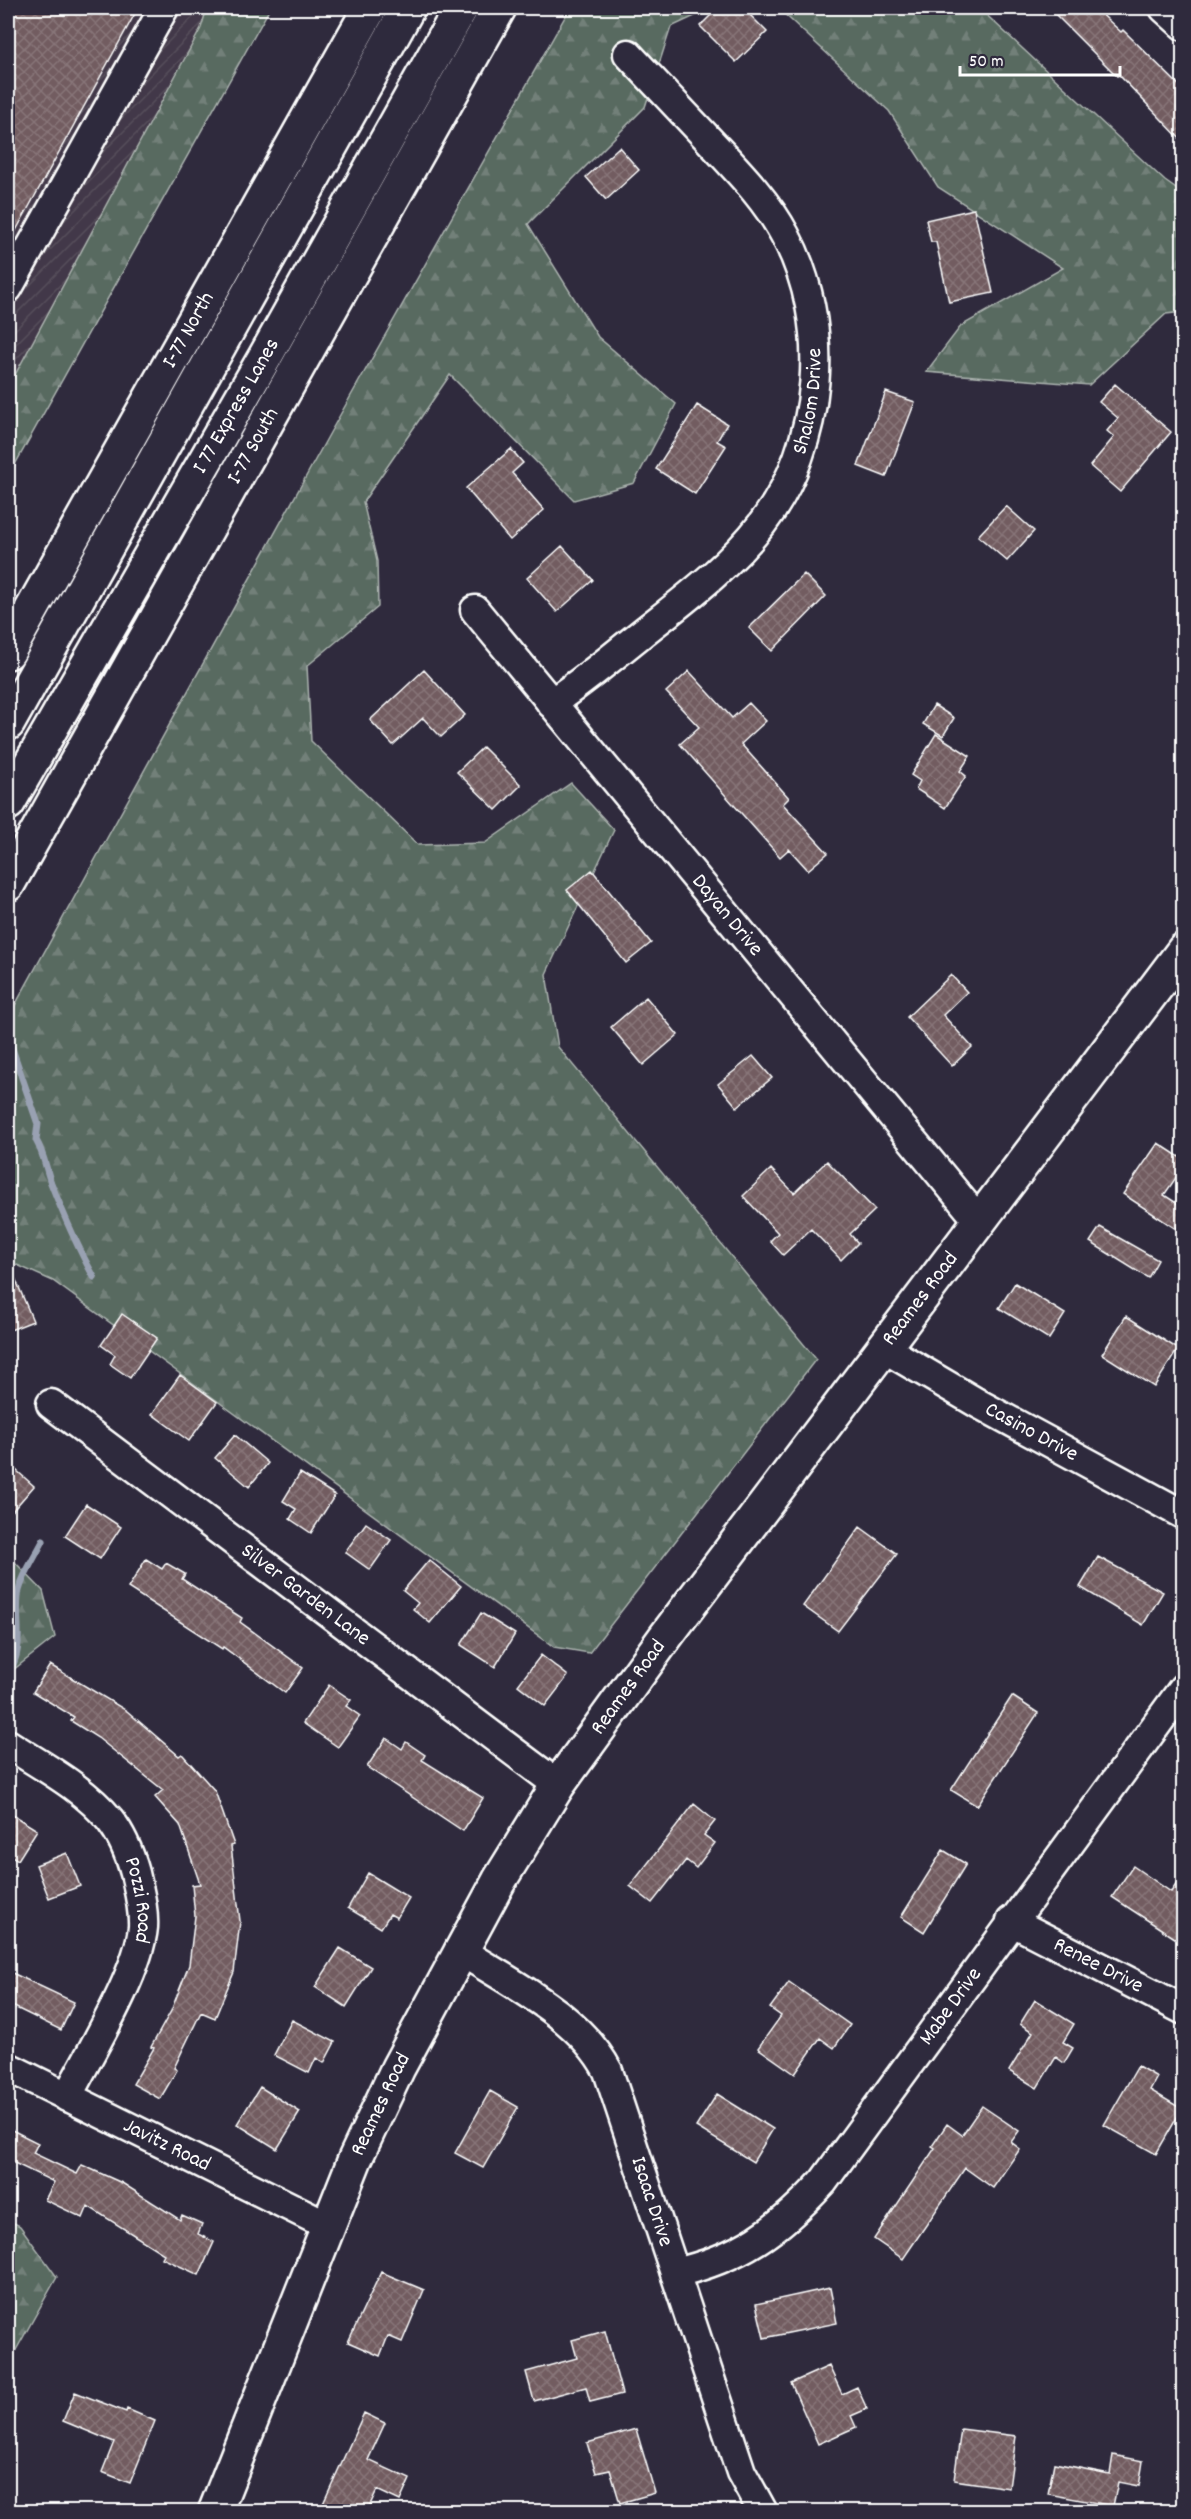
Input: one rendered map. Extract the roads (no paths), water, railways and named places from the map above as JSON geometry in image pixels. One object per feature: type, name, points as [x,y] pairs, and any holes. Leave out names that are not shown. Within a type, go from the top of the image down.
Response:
[{"type":"main road","name":"I-77 North","points":[[8,652],[370,8]]},
{"type":"main road","name":"I 77 Express Lanes","points":[[8,723],[408,8]]},
{"type":"main road","name":"I 77 Express Lanes","points":[[8,803],[265,357],[461,8]]},
{"type":"main road","name":"I-77 South","points":[[8,885],[499,8]]},
{"type":"main road","name":"Reames Road","points":[[215,2511],[327,2225],[398,2068],[459,1950],[558,1785],[882,1347],[1184,950]]},
{"type":"street","points":[[8,288],[164,8]]},
{"type":"street","points":[[1164,8],[1184,26]]},
{"type":"street","name":"Shalom Drive","points":[[551,703],[677,606],[735,556],[763,523],[783,490],[797,459],[808,423],[815,380],[815,342],[809,304],[799,267],[786,236],[758,192],[628,54]]},
{"type":"street","name":"Dayan Drive","points":[[475,610],[979,1221]]},
{"type":"street","name":"Casino Drive","points":[[882,1347],[979,1404],[1184,1515]]},
{"type":"street","name":"Silver Garden Lane","points":[[51,1404],[558,1785]]},
{"type":"street","name":"Mabe Drive","points":[[675,2273],[706,2266],[737,2253],[764,2237],[794,2213],[823,2182],[1011,1921],[1184,1687]]},
{"type":"street","name":"Pozzi Road","points":[[8,1744],[78,1792],[110,1820],[123,1841],[141,1900],[143,1926],[139,1948],[129,1975],[67,2097]]},
{"type":"street","name":"Renee Drive","points":[[1011,1921],[1184,2010]]},
{"type":"street","name":"Isaac Drive","points":[[459,1950],[549,2009],[576,2031],[600,2057],[608,2072],[741,2472],[763,2511]]},
{"type":"street","name":"Javitz Road","points":[[8,2067],[327,2225]]},
{"type":"waterway","points":[[8,1037],[38,1124],[36,1140],[51,1183],[94,1277]]},
{"type":"waterway","points":[[8,1673],[18,1646],[19,1590],[43,1541]]}]
